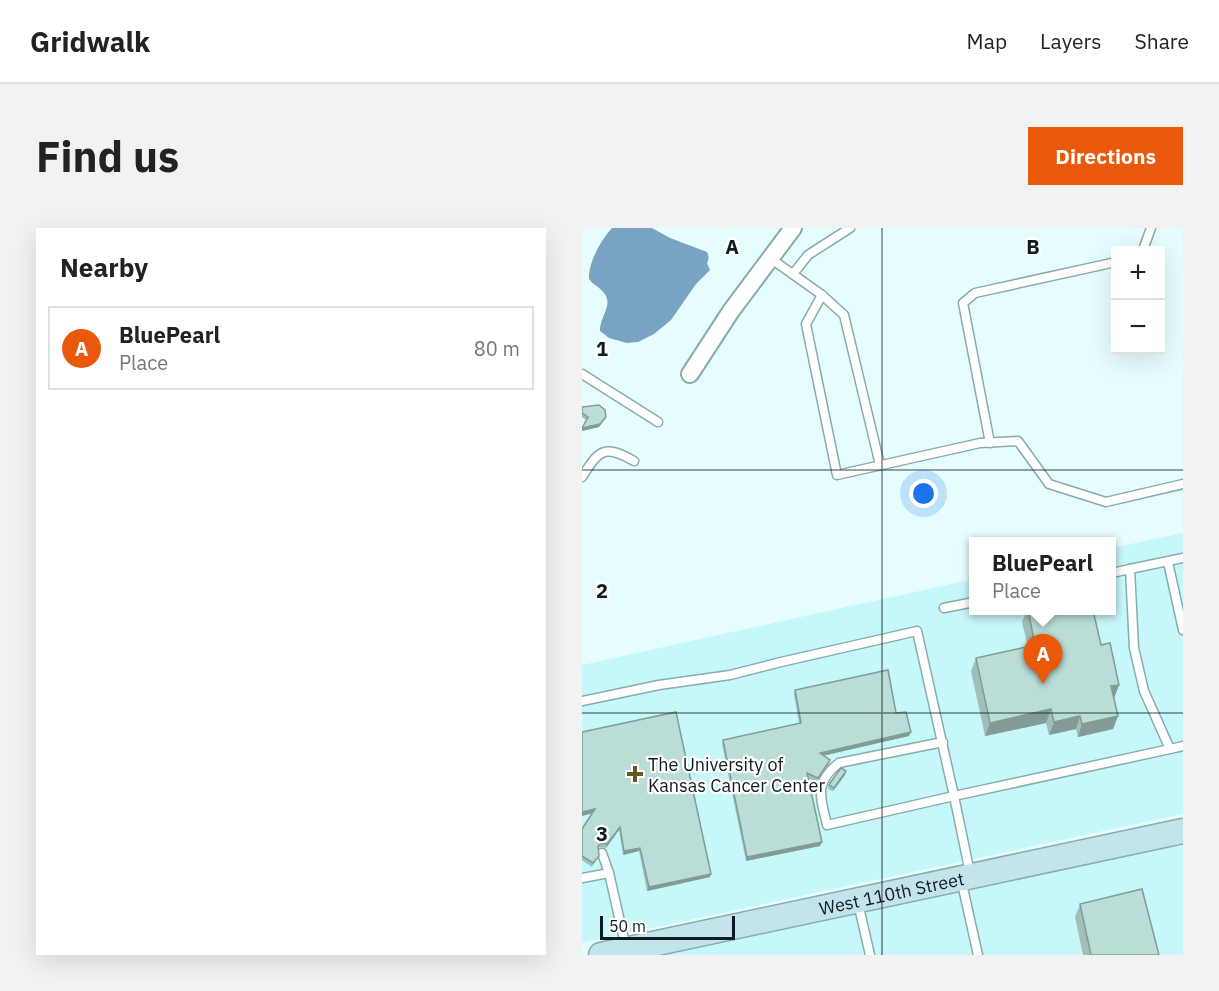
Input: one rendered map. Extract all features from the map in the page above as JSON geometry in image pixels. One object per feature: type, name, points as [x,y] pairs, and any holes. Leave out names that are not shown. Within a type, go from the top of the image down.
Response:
[{"type":"street","points":[[690,374],[731,311],[793,228]]},
{"type":"street","name":"West 110th Street","points":[[601,955],[626,952],[1183,831]]},
{"type":"lane","points":[[793,274],[808,255],[850,228]]},
{"type":"lane","points":[[1144,246],[1151,228]]},
{"type":"lane","points":[[770,258],[822,295],[844,315],[880,465]]},
{"type":"lane","points":[[990,443],[963,303],[975,293],[1111,263]]},
{"type":"lane","points":[[822,295],[806,324],[837,475],[980,443],[1018,441],[1049,484],[1106,502],[1183,484]]},
{"type":"lane","points":[[582,374],[658,423]]},
{"type":"lane","points":[[582,477],[595,456],[602,452],[615,452],[634,461]]},
{"type":"lane","points":[[1116,572],[1183,558]]},
{"type":"lane","points":[[1168,562],[1183,630]]},
{"type":"lane","points":[[1130,569],[1134,648],[1144,691],[1170,749]]},
{"type":"lane","points":[[944,609],[969,603]]},
{"type":"lane","points":[[582,701],[659,685],[730,675],[917,631],[954,796],[978,955]]},
{"type":"lane","points":[[943,742],[839,763],[830,770],[822,782],[820,794],[827,825],[1183,746]]},
{"type":"lane","points":[[602,853],[609,873],[626,952]]},
{"type":"lane","points":[[582,878],[609,873]]},
{"type":"lane","points":[[858,900],[870,955]]},
{"type":"shaded area","points":[[612,228],[652,228],[670,238],[707,252],[708,255],[707,263],[710,270],[696,284],[671,320],[654,334],[638,342],[627,343],[609,338],[600,331],[607,307],[607,298],[589,279],[589,273],[596,252]]},
{"type":"shaded area","points":[[1183,533],[1183,814],[582,943],[582,665],[969,580],[969,615],[1116,615],[1116,547]]},
{"type":"shaded area","points":[[1183,844],[1183,955],[665,955],[935,897]]},
{"type":"building","points":[[599,405],[605,410],[606,417],[600,424],[582,428],[588,417],[582,413],[582,407]]},
{"type":"building","points":[[1029,615],[1094,615],[1101,645],[1110,643],[1119,685],[1111,686],[1118,716],[1082,724],[1080,716],[1054,722],[1051,709],[990,723],[976,658],[1035,645]]},
{"type":"building","points":[[888,670],[896,713],[906,712],[911,732],[820,753],[830,760],[818,778],[807,773],[822,842],[747,857],[723,740],[801,723],[795,690]]},
{"type":"building","name":"The University of Kansas Cancer Center","points":[[676,712],[711,874],[649,887],[640,848],[624,851],[620,827],[607,844],[602,843],[598,846],[599,856],[593,863],[582,856],[582,829],[595,809],[582,812],[582,732]]},
{"type":"building","points":[[841,768],[846,771],[834,788],[829,785]]},
{"type":"building","points":[[1142,889],[1159,955],[1091,955],[1080,904]]},
{"type":"place","name":"BluePearl","points":[[1043,684]]},
{"type":"place","name":"The University of Kansas Cancer Center","points":[[635,774]]}]
